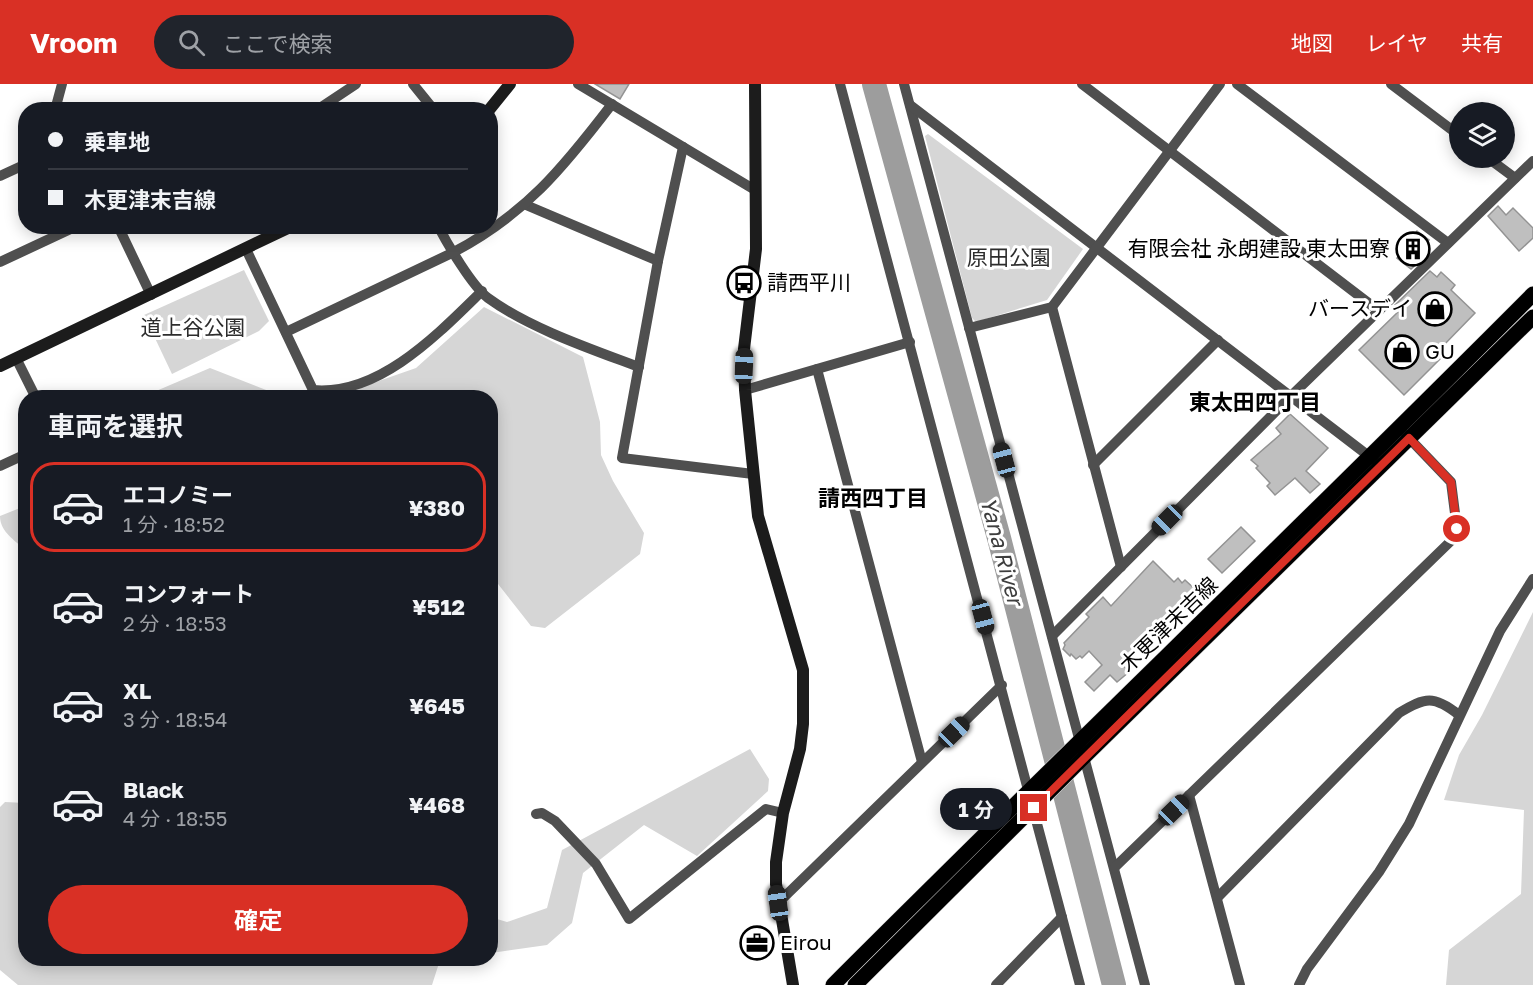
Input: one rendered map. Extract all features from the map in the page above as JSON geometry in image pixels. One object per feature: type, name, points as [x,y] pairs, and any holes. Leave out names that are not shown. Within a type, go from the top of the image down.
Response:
[{"type":"main road","name":"木更津末吉線","points":[[855,985],[1034,808],[1405,433],[1533,294]]},
{"type":"main road","name":"木更津末吉線","points":[[1405,433],[1533,317]]},
{"type":"main road","name":"木更津末吉線","points":[[833,985],[1029,789],[1376,462]]},
{"type":"street","points":[[57,102],[62,84]]},
{"type":"street","points":[[329,102],[356,84]]},
{"type":"street","points":[[413,84],[428,102]]},
{"type":"street","points":[[495,102],[510,84]]},
{"type":"street","points":[[578,84],[755,190]]},
{"type":"street","points":[[754,84],[756,249],[753,292],[744,349],[745,390],[761,527],[803,670],[801,741],[783,813],[776,862],[778,903],[793,985]]},
{"type":"street","points":[[840,84],[1080,985]]},
{"type":"street","points":[[904,84],[1145,985]]},
{"type":"street","points":[[1082,84],[1379,311]]},
{"type":"street","points":[[969,328],[1052,307],[1220,84]]},
{"type":"street","points":[[1238,84],[1448,243]]},
{"type":"street","points":[[1390,84],[1449,128]]},
{"type":"street","points":[[498,225],[526,205],[558,174],[612,104]]},
{"type":"street","points":[[910,105],[1292,395],[1376,462]]},
{"type":"street","points":[[683,147],[658,261],[622,458],[753,474]]},
{"type":"street","points":[[1052,636],[1292,395],[1533,161]]},
{"type":"street","points":[[0,176],[18,168]]},
{"type":"street","points":[[1502,168],[1515,178]]},
{"type":"street","points":[[526,205],[658,261]]},
{"type":"street","points":[[0,262],[60,234]]},
{"type":"street","points":[[122,234],[151,296]]},
{"type":"street","points":[[0,366],[151,296],[276,234]]},
{"type":"street","points":[[442,234],[452,253],[486,297],[573,342],[639,367]]},
{"type":"street","points":[[286,332],[452,253],[486,234]]},
{"type":"street","points":[[246,249],[313,390]]},
{"type":"street","points":[[339,390],[371,379],[427,344],[482,291]]},
{"type":"street","points":[[1052,307],[1121,567]]},
{"type":"street","points":[[1093,465],[1218,340]]},
{"type":"street","points":[[745,390],[910,342]]},
{"type":"street","points":[[16,358],[32,390]]},
{"type":"street","points":[[817,369],[922,762]]},
{"type":"street","points":[[1114,868],[1456,536],[1451,482],[1405,433]]},
{"type":"street","points":[[0,466],[18,458]]},
{"type":"street","points":[[1299,985],[1307,969],[1379,872],[1409,824],[1500,631],[1533,579]]},
{"type":"street","points":[[778,903],[1002,686]]},
{"type":"street","points":[[1217,898],[1399,713],[1415,703],[1428,699],[1459,715]]},
{"type":"street","points":[[1189,795],[1240,985]]},
{"type":"street","points":[[536,814],[542,813],[555,821],[596,864],[629,920],[766,809],[783,813]]},
{"type":"street","points":[[996,985],[1062,917]]},
{"type":"green space","name":"原田公園","points":[[928,134],[1083,249],[1047,300],[976,322],[972,318],[925,136]]},
{"type":"green space","name":"道上谷公園","points":[[244,270],[269,321],[259,331],[172,374],[144,315]]},
{"type":"green space","points":[[484,307],[583,357],[600,422],[601,455],[613,481],[644,533],[640,554],[545,628],[531,626],[498,584],[498,390],[353,390],[416,368]]},
{"type":"green space","points":[[210,368],[266,390],[158,390]]},
{"type":"green space","points":[[18,509],[18,544],[2,527],[0,516]]},
{"type":"green space","points":[[1533,612],[1533,985],[1446,985],[1449,950],[1521,894],[1524,810],[1444,800],[1459,755],[1482,715]]},
{"type":"green space","points":[[750,749],[769,779],[768,791],[697,856],[644,825],[583,873],[572,923],[547,945],[498,952],[498,919],[507,922],[547,908],[562,850]]},
{"type":"green space","points":[[5,802],[18,803],[18,966],[438,966],[432,985],[18,985],[0,970],[0,807]]},
{"type":"building","points":[[595,84],[629,84],[620,99]]},
{"type":"building","points":[[1498,206],[1506,215],[1513,208],[1533,228],[1533,238],[1519,251],[1488,216]]},
{"type":"building","name":"有限会社 永朗建設 東太田寮","points":[[1417,231],[1429,240],[1416,257],[1420,261],[1411,269],[1397,258]]},
{"type":"building","points":[[1430,271],[1437,277],[1441,272],[1455,285],[1451,290],[1475,313],[1440,349],[1445,354],[1404,395],[1359,350],[1400,310],[1395,305]]},
{"type":"building","points":[[1290,414],[1328,448],[1306,471],[1320,484],[1310,493],[1295,478],[1275,495],[1267,486],[1270,483],[1251,460],[1281,434],[1276,428]]},
{"type":"building","points":[[1241,527],[1255,541],[1222,573],[1208,559]]},
{"type":"building","points":[[1153,561],[1174,582],[1178,578],[1182,583],[1185,580],[1198,592],[1193,596],[1197,600],[1186,610],[1180,603],[1158,625],[1156,623],[1139,640],[1143,644],[1122,664],[1129,672],[1117,682],[1110,675],[1094,691],[1085,682],[1102,665],[1089,651],[1082,658],[1080,656],[1076,659],[1071,654],[1070,656],[1063,649],[1064,643],[1089,617],[1086,614],[1103,597],[1111,606]]},
{"type":"waterway","name":"Yana River","points":[[874,84],[999,538],[1114,985]]},
{"type":"place","name":"有限会社 永朗建設 東太田寮","points":[[1413,249]]},
{"type":"place","name":"請西平川","points":[[744,283]]},
{"type":"place","name":"バースデイ","points":[[1435,309]]},
{"type":"place","name":"GU","points":[[1402,352]]},
{"type":"place","name":"Eirou","points":[[757,943]]},
{"type":"district","name":"東太田四丁目","points":[[1255,402]]},
{"type":"district","name":"請西四丁目","points":[[873,498]]},
{"type":"route","points":[[1034,808],[1409,438],[1451,482],[1457,529]]}]
